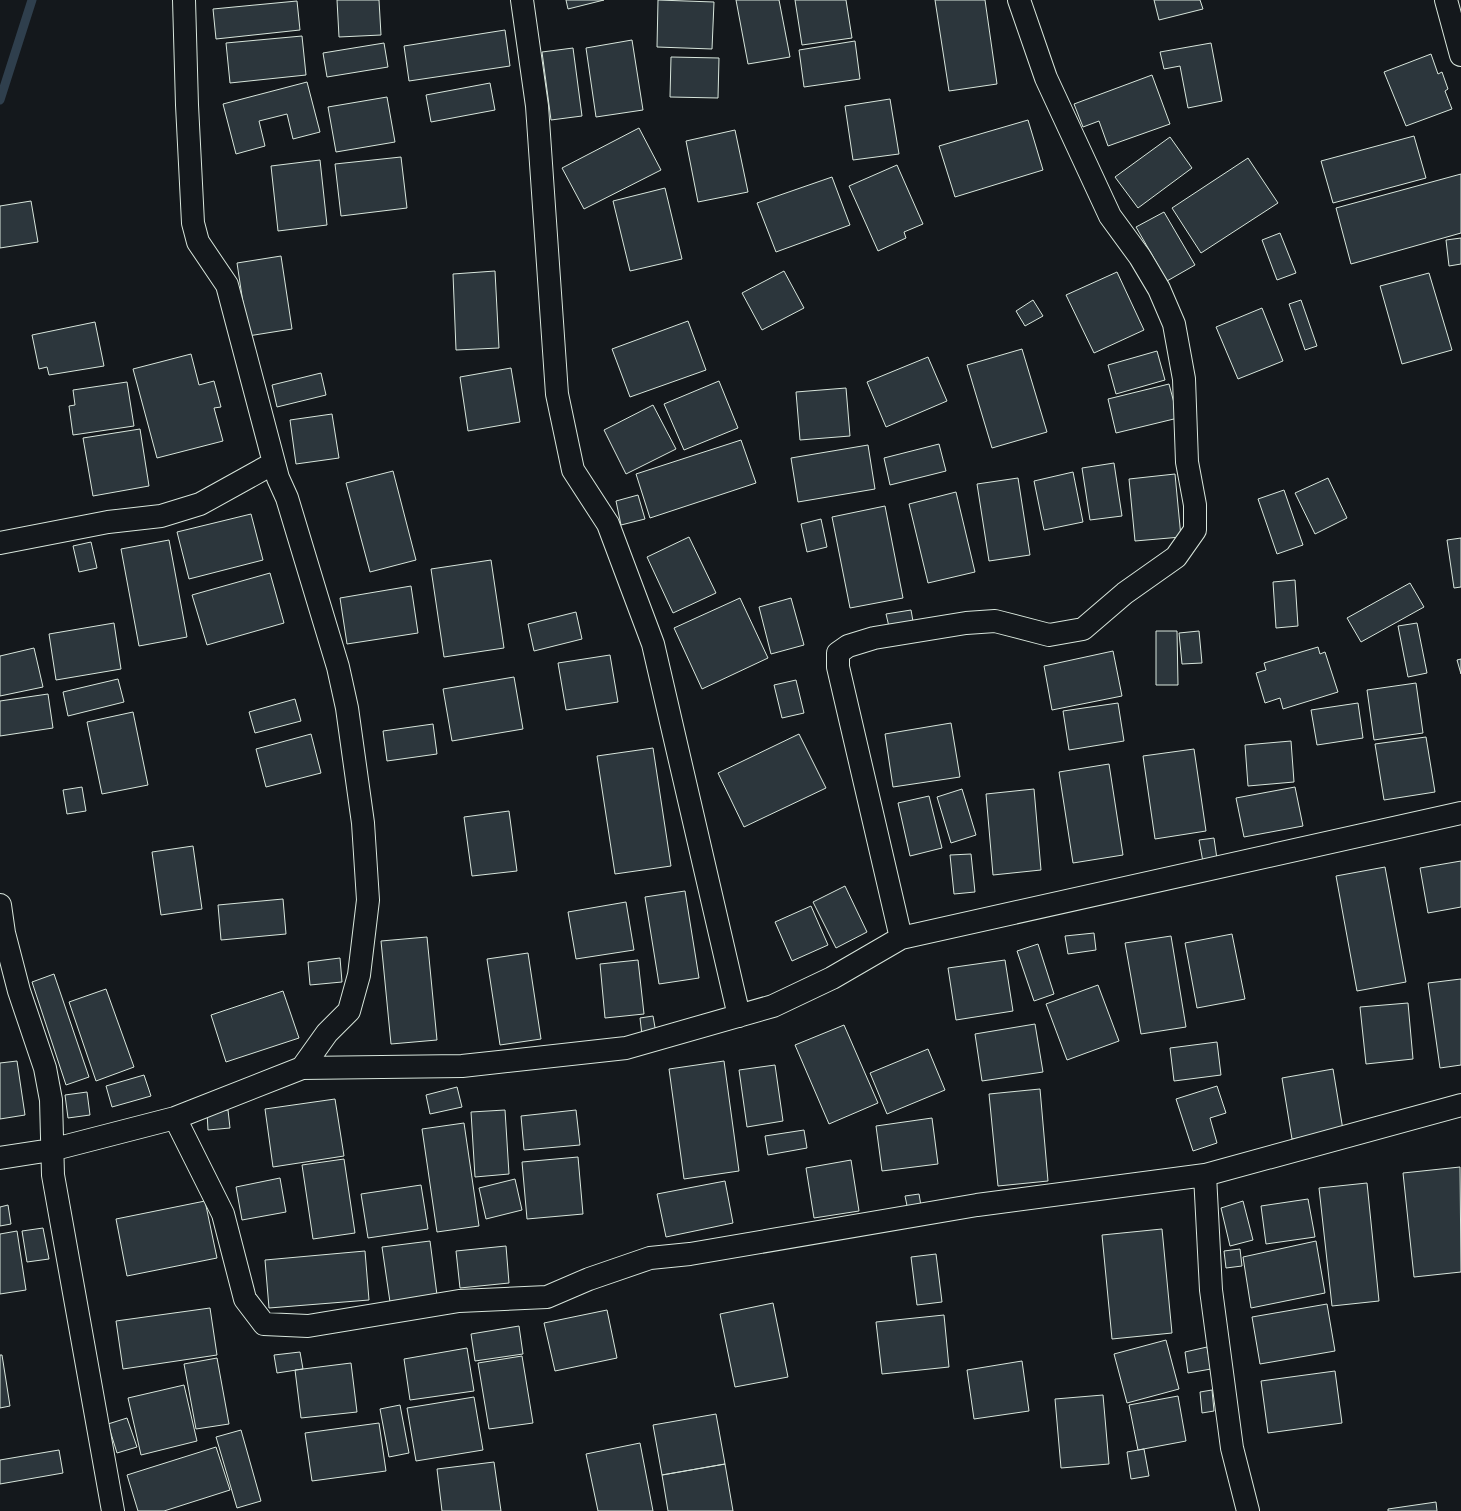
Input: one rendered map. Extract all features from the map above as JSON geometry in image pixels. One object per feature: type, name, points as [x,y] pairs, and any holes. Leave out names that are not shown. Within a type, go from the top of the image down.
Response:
[{"type":"street","points":[[184,0],[187,105],[193,222],[198,242],[227,285],[274,463],[335,659],[348,708],[363,823],[368,900],[359,975],[349,1011],[327,1033],[302,1068]]},
{"type":"street","points":[[522,0],[537,106],[557,394],[573,470],[608,524],[653,644],[739,1016]]},
{"type":"street","points":[[901,938],[838,667],[838,653],[848,646],[874,638],[966,623],[995,621],[1049,635],[1083,629],[1125,593],[1176,557],[1195,530],[1195,505],[1187,462],[1184,379],[1174,324],[1159,289],[1140,257],[1110,216],[1046,78],[1019,0]]},
{"type":"street","points":[[1446,0],[1461,55]]},
{"type":"street","points":[[0,544],[108,522],[161,516],[200,504],[274,463]]},
{"type":"street","points":[[0,1158],[51,1150],[175,1118],[302,1068],[462,1066],[626,1048],[773,1006],[832,978],[901,938],[1461,813]]},
{"type":"street","points":[[0,905],[4,933],[19,992],[45,1068],[51,1100],[51,1150],[53,1175],[113,1511]]},
{"type":"street","points":[[175,1118],[223,1214],[246,1299],[264,1324],[308,1326],[459,1301],[546,1297],[589,1279],[650,1258],[690,1254],[977,1205],[1206,1175],[1461,1105]]},
{"type":"street","points":[[1206,1175],[1211,1290],[1232,1448],[1248,1511]]},
{"type":"building","points":[[337,0],[379,0],[381,35],[339,37]]},
{"type":"building","points":[[566,0],[604,0],[568,9]]},
{"type":"building","points":[[658,0],[714,2],[712,49],[657,47]]},
{"type":"building","points":[[736,0],[779,0],[790,57],[748,64]]},
{"type":"building","points":[[795,0],[846,0],[852,38],[802,45]]},
{"type":"building","points":[[935,0],[985,0],[997,84],[949,91]]},
{"type":"building","points":[[1154,0],[1200,0],[1203,9],[1159,20]]},
{"type":"building","points":[[297,1],[300,30],[216,39],[213,9]]},
{"type":"building","points":[[505,30],[510,66],[409,81],[404,46]]},
{"type":"building","points":[[302,36],[306,75],[230,83],[226,43]]},
{"type":"building","points":[[632,40],[643,110],[596,117],[586,48]]},
{"type":"building","points":[[855,41],[860,79],[804,87],[799,50]]},
{"type":"building","points":[[384,43],[388,67],[327,77],[323,53]]},
{"type":"building","points":[[1211,43],[1222,101],[1188,108],[1180,66],[1164,69],[1160,52]]},
{"type":"building","points":[[573,48],[582,116],[551,120],[542,52]]},
{"type":"building","points":[[1431,54],[1438,74],[1442,72],[1448,89],[1445,91],[1452,109],[1406,126],[1384,72]]},
{"type":"building","points":[[671,57],[719,58],[718,98],[670,97]]},
{"type":"building","points":[[1152,75],[1170,124],[1108,146],[1099,121],[1083,127],[1074,104]]},
{"type":"building","points":[[307,82],[320,132],[293,139],[287,114],[259,121],[265,146],[236,154],[223,104]]},
{"type":"building","points":[[490,83],[495,110],[431,122],[426,95]]},
{"type":"building","points":[[387,97],[395,142],[336,152],[328,107]]},
{"type":"building","points":[[890,99],[899,154],[853,160],[845,106]]},
{"type":"building","points":[[1028,120],[1043,170],[955,197],[939,146]]},
{"type":"building","points":[[639,128],[661,170],[584,209],[562,168]]},
{"type":"building","points":[[735,130],[748,192],[698,202],[686,141]]},
{"type":"building","points":[[1414,136],[1426,178],[1333,203],[1321,161]]},
{"type":"building","points":[[1170,137],[1192,168],[1138,208],[1115,177]]},
{"type":"building","points":[[401,157],[407,208],[341,216],[335,164]]},
{"type":"building","points":[[1248,158],[1278,203],[1201,253],[1172,208]]},
{"type":"building","points":[[320,160],[327,225],[278,231],[271,166]]},
{"type":"building","points":[[897,165],[923,224],[904,232],[906,238],[878,251],[849,186]]},
{"type":"building","points":[[1461,174],[1461,233],[1351,264],[1336,208]]},
{"type":"building","points":[[832,177],[850,225],[776,252],[757,203]]},
{"type":"building","points":[[665,188],[682,259],[630,271],[613,201]]},
{"type":"building","points":[[31,201],[38,242],[0,248],[0,206]]},
{"type":"building","points":[[1164,212],[1195,265],[1167,281],[1136,227]]},
{"type":"building","points":[[1280,233],[1296,273],[1277,280],[1262,240]]},
{"type":"building","points":[[1461,238],[1461,264],[1449,266],[1446,240]]},
{"type":"building","points":[[281,256],[292,329],[248,336],[237,263]]},
{"type":"building","points":[[495,271],[499,348],[456,350],[453,274]]},
{"type":"building","points":[[784,271],[804,308],[762,330],[742,293]]},
{"type":"building","points":[[1117,272],[1144,330],[1094,353],[1066,295]]},
{"type":"building","points":[[1429,273],[1452,350],[1402,364],[1380,286]]},
{"type":"building","points":[[1033,300],[1043,316],[1025,326],[1016,311]]},
{"type":"building","points":[[1301,300],[1317,346],[1305,350],[1289,304]]},
{"type":"building","points":[[1262,308],[1283,361],[1238,379],[1216,327]]},
{"type":"building","points":[[688,321],[706,370],[630,397],[612,349]]},
{"type":"building","points":[[95,322],[104,366],[49,375],[47,367],[39,369],[32,335]]},
{"type":"building","points":[[1022,349],[1047,432],[992,448],[967,365]]},
{"type":"building","points":[[1157,351],[1165,380],[1116,394],[1108,365]]},
{"type":"building","points":[[191,354],[199,385],[214,381],[221,407],[214,408],[223,441],[157,458],[133,369]]},
{"type":"building","points":[[928,357],[947,401],[886,427],[867,382]]},
{"type":"building","points":[[511,368],[520,422],[468,431],[460,377]]},
{"type":"building","points":[[321,373],[326,395],[277,407],[272,385]]},
{"type":"building","points":[[719,381],[738,428],[684,450],[664,404]]},
{"type":"building","points":[[127,382],[134,426],[73,435],[69,406],[75,405],[73,390]]},
{"type":"building","points":[[1169,384],[1178,418],[1116,433],[1108,399]]},
{"type":"building","points":[[846,388],[850,436],[800,440],[796,392]]},
{"type":"building","points":[[653,405],[676,449],[626,474],[604,430]]},
{"type":"building","points":[[332,414],[339,458],[296,464],[290,420]]},
{"type":"building","points":[[140,429],[149,486],[93,496],[83,438]]},
{"type":"building","points":[[741,440],[756,483],[650,518],[636,474]]},
{"type":"building","points":[[939,444],[946,471],[890,485],[884,458]]},
{"type":"building","points":[[868,445],[875,489],[798,502],[791,458]]},
{"type":"building","points":[[1114,463],[1122,516],[1090,520],[1082,468]]},
{"type":"building","points":[[393,471],[416,560],[370,572],[346,483]]},
{"type":"building","points":[[1073,472],[1083,522],[1044,530],[1034,481]]},
{"type":"building","points":[[1175,474],[1181,537],[1135,541],[1129,479]]},
{"type":"building","points":[[1018,478],[1030,555],[989,561],[977,484]]},
{"type":"building","points":[[1328,478],[1347,518],[1315,534],[1295,493]]},
{"type":"building","points":[[1284,490],[1303,545],[1277,554],[1258,499]]},
{"type":"building","points":[[956,492],[975,572],[928,583],[909,504]]},
{"type":"building","points":[[638,495],[645,519],[621,525],[616,501]]},
{"type":"building","points":[[885,506],[903,598],[850,608],[832,517]]},
{"type":"building","points":[[251,514],[263,560],[189,579],[177,532]]},
{"type":"building","points":[[821,519],[827,547],[807,552],[801,524]]},
{"type":"building","points":[[689,537],[716,593],[673,613],[647,557]]},
{"type":"building","points":[[1461,538],[1461,587],[1454,588],[1447,540]]},
{"type":"building","points":[[169,540],[187,637],[139,646],[121,549]]},
{"type":"building","points":[[91,542],[97,568],[79,572],[73,546]]},
{"type":"building","points":[[491,560],[504,648],[444,657],[431,569]]},
{"type":"building","points":[[270,573],[284,623],[207,645],[192,595]]},
{"type":"building","points":[[1295,580],[1298,626],[1276,628],[1273,582]]},
{"type":"building","points":[[1410,583],[1424,607],[1361,642],[1347,618]]},
{"type":"building","points":[[411,586],[418,633],[347,644],[340,598]]},
{"type":"building","points":[[740,598],[768,658],[702,689],[674,628]]},
{"type":"building","points":[[791,598],[804,645],[771,654],[759,607]]},
{"type":"building","points":[[911,610],[914,627],[890,631],[886,614]]},
{"type":"building","points":[[576,612],[582,639],[534,651],[528,624]]},
{"type":"building","points":[[114,623],[121,669],[56,680],[49,634]]},
{"type":"building","points":[[1417,623],[1427,673],[1408,677],[1398,626]]},
{"type":"building","points":[[1156,631],[1177,631],[1178,685],[1156,685]]},
{"type":"building","points":[[1199,631],[1202,663],[1182,664],[1179,633]]},
{"type":"building","points":[[1318,647],[1320,654],[1325,652],[1338,692],[1283,709],[1280,698],[1265,703],[1256,673],[1266,670],[1264,663]]},
{"type":"building","points":[[34,648],[43,687],[0,696],[0,656]]},
{"type":"building","points":[[1113,651],[1122,696],[1052,710],[1044,666]]},
{"type":"building","points":[[610,655],[618,702],[566,710],[558,663]]},
{"type":"building","points":[[1461,659],[1461,674],[1457,660]]},
{"type":"building","points":[[514,677],[523,729],[452,741],[443,689]]},
{"type":"building","points":[[118,679],[124,702],[68,716],[63,692]]},
{"type":"building","points":[[796,680],[804,713],[782,718],[774,685]]},
{"type":"building","points":[[1416,683],[1423,733],[1374,740],[1367,690]]},
{"type":"building","points":[[48,694],[53,728],[0,736],[0,701]]},
{"type":"building","points":[[295,699],[301,721],[255,733],[249,712]]},
{"type":"building","points":[[1118,703],[1124,741],[1069,750],[1063,711]]},
{"type":"building","points":[[1358,703],[1363,738],[1317,745],[1311,710]]},
{"type":"building","points":[[133,712],[148,785],[102,794],[87,722]]},
{"type":"building","points":[[951,723],[960,777],[893,787],[885,734]]},
{"type":"building","points":[[433,724],[437,754],[387,761],[383,731]]},
{"type":"building","points":[[311,734],[321,773],[266,787],[256,749]]},
{"type":"building","points":[[799,734],[826,788],[744,827],[718,773]]},
{"type":"building","points":[[1426,737],[1435,792],[1384,800],[1375,744]]},
{"type":"building","points":[[1291,741],[1294,782],[1248,786],[1245,745]]},
{"type":"building","points":[[653,748],[671,866],[615,874],[597,756]]},
{"type":"building","points":[[1194,749],[1206,831],[1155,839],[1143,756]]},
{"type":"building","points":[[1109,764],[1123,855],[1073,863],[1059,772]]},
{"type":"building","points":[[82,787],[86,811],[67,814],[63,790]]},
{"type":"building","points":[[1295,787],[1303,826],[1244,837],[1236,798]]},
{"type":"building","points":[[962,789],[976,835],[951,843],[937,797]]},
{"type":"building","points":[[1034,789],[1041,870],[993,875],[986,794]]},
{"type":"building","points":[[929,796],[942,848],[910,856],[898,803]]},
{"type":"building","points":[[509,811],[517,871],[472,876],[464,817]]},
{"type":"building","points":[[1214,838],[1217,859],[1203,862],[1199,840]]},
{"type":"building","points":[[193,846],[202,909],[161,915],[152,852]]},
{"type":"building","points":[[971,854],[975,892],[954,894],[950,855]]},
{"type":"building","points":[[1461,861],[1461,907],[1428,913],[1420,868]]},
{"type":"building","points":[[1385,867],[1406,982],[1357,991],[1336,876]]},
{"type":"building","points":[[845,886],[867,932],[836,948],[813,902]]},
{"type":"building","points":[[685,891],[699,978],[659,984],[645,897]]},
{"type":"building","points":[[283,899],[286,934],[221,940],[218,905]]},
{"type":"building","points":[[626,902],[634,950],[576,959],[568,912]]},
{"type":"building","points":[[811,906],[828,945],[792,961],[775,922]]},
{"type":"building","points":[[1094,933],[1096,950],[1068,954],[1065,936]]},
{"type":"building","points":[[1232,934],[1245,999],[1197,1008],[1185,943]]},
{"type":"building","points":[[1171,936],[1186,1027],[1141,1034],[1125,943]]},
{"type":"building","points":[[427,937],[437,1040],[391,1044],[381,941]]},
{"type":"building","points":[[1038,944],[1054,994],[1034,1001],[1017,951]]},
{"type":"building","points":[[528,953],[541,1039],[500,1045],[487,959]]},
{"type":"building","points":[[340,958],[342,982],[310,985],[308,962]]},
{"type":"building","points":[[638,960],[644,1014],[605,1018],[600,964]]},
{"type":"building","points":[[1005,960],[1013,1011],[956,1020],[948,968]]},
{"type":"building","points":[[54,974],[89,1077],[66,1085],[32,982]]},
{"type":"building","points":[[1461,979],[1461,1065],[1440,1068],[1428,983]]},
{"type":"building","points":[[1098,985],[1119,1041],[1067,1060],[1046,1004]]},
{"type":"building","points":[[106,989],[134,1067],[96,1081],[69,1002]]},
{"type":"building","points":[[283,991],[299,1038],[226,1062],[211,1015]]},
{"type":"building","points":[[1408,1003],[1413,1059],[1366,1064],[1360,1007]]},
{"type":"building","points":[[653,1016],[656,1033],[642,1035],[640,1018]]},
{"type":"building","points":[[1035,1024],[1043,1072],[982,1081],[975,1034]]},
{"type":"building","points":[[844,1025],[878,1103],[829,1124],[795,1045]]},
{"type":"building","points":[[1217,1042],[1221,1075],[1174,1081],[1170,1048]]},
{"type":"building","points":[[928,1049],[945,1090],[887,1114],[870,1073]]},
{"type":"building","points":[[17,1061],[25,1115],[0,1119],[0,1063]]},
{"type":"building","points":[[724,1061],[739,1171],[684,1179],[669,1069]]},
{"type":"building","points":[[775,1065],[783,1121],[747,1127],[739,1070]]},
{"type":"building","points":[[1333,1069],[1343,1130],[1292,1139],[1282,1078]]},
{"type":"building","points":[[144,1075],[151,1096],[112,1107],[106,1086]]},
{"type":"building","points":[[1217,1086],[1226,1113],[1210,1118],[1217,1143],[1193,1151],[1176,1099]]},
{"type":"building","points":[[457,1087],[462,1107],[430,1114],[426,1095]]},
{"type":"building","points":[[1040,1089],[1048,1181],[998,1186],[989,1094]]},
{"type":"building","points":[[87,1092],[90,1115],[68,1118],[65,1095]]},
{"type":"building","points":[[335,1099],[344,1156],[273,1167],[265,1109]]},
{"type":"building","points":[[228,1110],[230,1128],[208,1130],[207,1112]]},
{"type":"building","points":[[505,1110],[509,1174],[475,1177],[471,1112]]},
{"type":"building","points":[[576,1110],[580,1145],[524,1150],[521,1116]]},
{"type":"building","points":[[932,1118],[938,1164],[882,1171],[876,1126]]},
{"type":"building","points":[[464,1123],[479,1226],[437,1232],[422,1129]]},
{"type":"building","points":[[804,1130],[807,1148],[768,1155],[765,1136]]},
{"type":"building","points":[[578,1157],[583,1214],[527,1219],[522,1162]]},
{"type":"building","points":[[344,1159],[355,1233],[313,1239],[302,1165]]},
{"type":"building","points":[[851,1160],[859,1211],[814,1218],[806,1168]]},
{"type":"building","points":[[1460,1167],[1461,1272],[1414,1277],[1403,1173]]},
{"type":"building","points":[[280,1178],[286,1212],[242,1220],[236,1187]]},
{"type":"building","points":[[515,1179],[522,1210],[486,1219],[479,1188]]},
{"type":"building","points":[[725,1181],[733,1223],[666,1237],[657,1194]]},
{"type":"building","points":[[1367,1183],[1379,1301],[1332,1306],[1319,1188]]},
{"type":"building","points":[[421,1185],[428,1229],[368,1238],[361,1194]]},
{"type":"building","points":[[919,1194],[922,1212],[909,1215],[905,1196]]},
{"type":"building","points":[[1308,1199],[1315,1237],[1266,1244],[1261,1206]]},
{"type":"building","points":[[205,1201],[217,1258],[127,1276],[116,1219]]},
{"type":"building","points":[[1243,1201],[1253,1240],[1230,1246],[1221,1208]]},
{"type":"building","points":[[8,1205],[11,1224],[0,1226],[0,1207]]},
{"type":"building","points":[[43,1228],[49,1259],[27,1262],[22,1231]]},
{"type":"building","points":[[1162,1229],[1172,1333],[1112,1339],[1102,1235]]},
{"type":"building","points":[[17,1231],[26,1290],[0,1294],[0,1234]]},
{"type":"building","points":[[430,1241],[437,1295],[390,1302],[382,1247]]},
{"type":"building","points":[[1316,1241],[1325,1293],[1251,1308],[1243,1257]]},
{"type":"building","points":[[506,1246],[509,1283],[460,1288],[456,1251]]},
{"type":"building","points":[[1240,1249],[1242,1266],[1226,1268],[1224,1251]]},
{"type":"building","points":[[365,1251],[369,1300],[269,1308],[265,1260]]},
{"type":"building","points":[[936,1254],[942,1302],[917,1305],[911,1257]]},
{"type":"building","points":[[773,1303],[788,1377],[735,1387],[720,1314]]},
{"type":"building","points":[[1327,1304],[1335,1351],[1260,1364],[1252,1317]]},
{"type":"building","points":[[210,1308],[217,1355],[123,1369],[116,1321]]},
{"type":"building","points":[[607,1310],[617,1358],[555,1371],[544,1323]]},
{"type":"building","points":[[944,1315],[949,1367],[882,1374],[876,1322]]},
{"type":"building","points":[[519,1326],[523,1354],[475,1361],[471,1334]]},
{"type":"building","points":[[1166,1340],[1179,1389],[1127,1403],[1114,1354]]},
{"type":"building","points":[[1207,1347],[1211,1369],[1188,1373],[1185,1352]]},
{"type":"building","points":[[467,1348],[474,1391],[410,1400],[404,1359]]},
{"type":"building","points":[[300,1352],[303,1369],[277,1373],[274,1355]]},
{"type":"building","points":[[0,1355],[2,1355],[10,1406],[0,1408]]},
{"type":"building","points":[[522,1356],[533,1423],[489,1429],[478,1363]]},
{"type":"building","points":[[217,1358],[229,1424],[196,1429],[184,1364]]},
{"type":"building","points":[[1022,1361],[1029,1411],[974,1419],[967,1370]]},
{"type":"building","points":[[351,1363],[357,1412],[301,1418],[295,1370]]},
{"type":"building","points":[[1335,1371],[1342,1423],[1268,1433],[1261,1381]]},
{"type":"building","points":[[184,1385],[197,1441],[141,1455],[128,1398]]},
{"type":"building","points":[[1212,1390],[1214,1411],[1202,1413],[1200,1392]]},
{"type":"building","points":[[1103,1395],[1109,1464],[1061,1468],[1055,1399]]},
{"type":"building","points":[[1178,1396],[1186,1441],[1138,1450],[1129,1405]]},
{"type":"building","points":[[474,1397],[483,1450],[416,1461],[407,1408]]},
{"type":"building","points":[[400,1405],[409,1453],[389,1457],[380,1409]]},
{"type":"building","points":[[716,1414],[725,1464],[662,1475],[653,1425]]},
{"type":"building","points":[[127,1418],[137,1447],[117,1453],[108,1424]]},
{"type":"building","points":[[379,1423],[386,1471],[312,1481],[305,1433]]},
{"type":"building","points":[[241,1430],[261,1501],[237,1508],[216,1437]]},
{"type":"building","points":[[640,1443],[653,1511],[598,1511],[586,1454]]},
{"type":"building","points":[[216,1447],[230,1490],[164,1511],[138,1511],[127,1475]]},
{"type":"building","points":[[1144,1449],[1149,1476],[1131,1479],[1127,1452]]},
{"type":"building","points":[[59,1450],[63,1473],[0,1484],[0,1460]]},
{"type":"building","points":[[494,1462],[501,1511],[442,1511],[437,1469]]},
{"type":"building","points":[[725,1464],[733,1511],[668,1511],[662,1475]]},
{"type":"building","points":[[1436,1502],[1437,1511],[1388,1511],[1388,1509]]},
{"type":"waterway","points":[[0,100],[32,0]]}]
